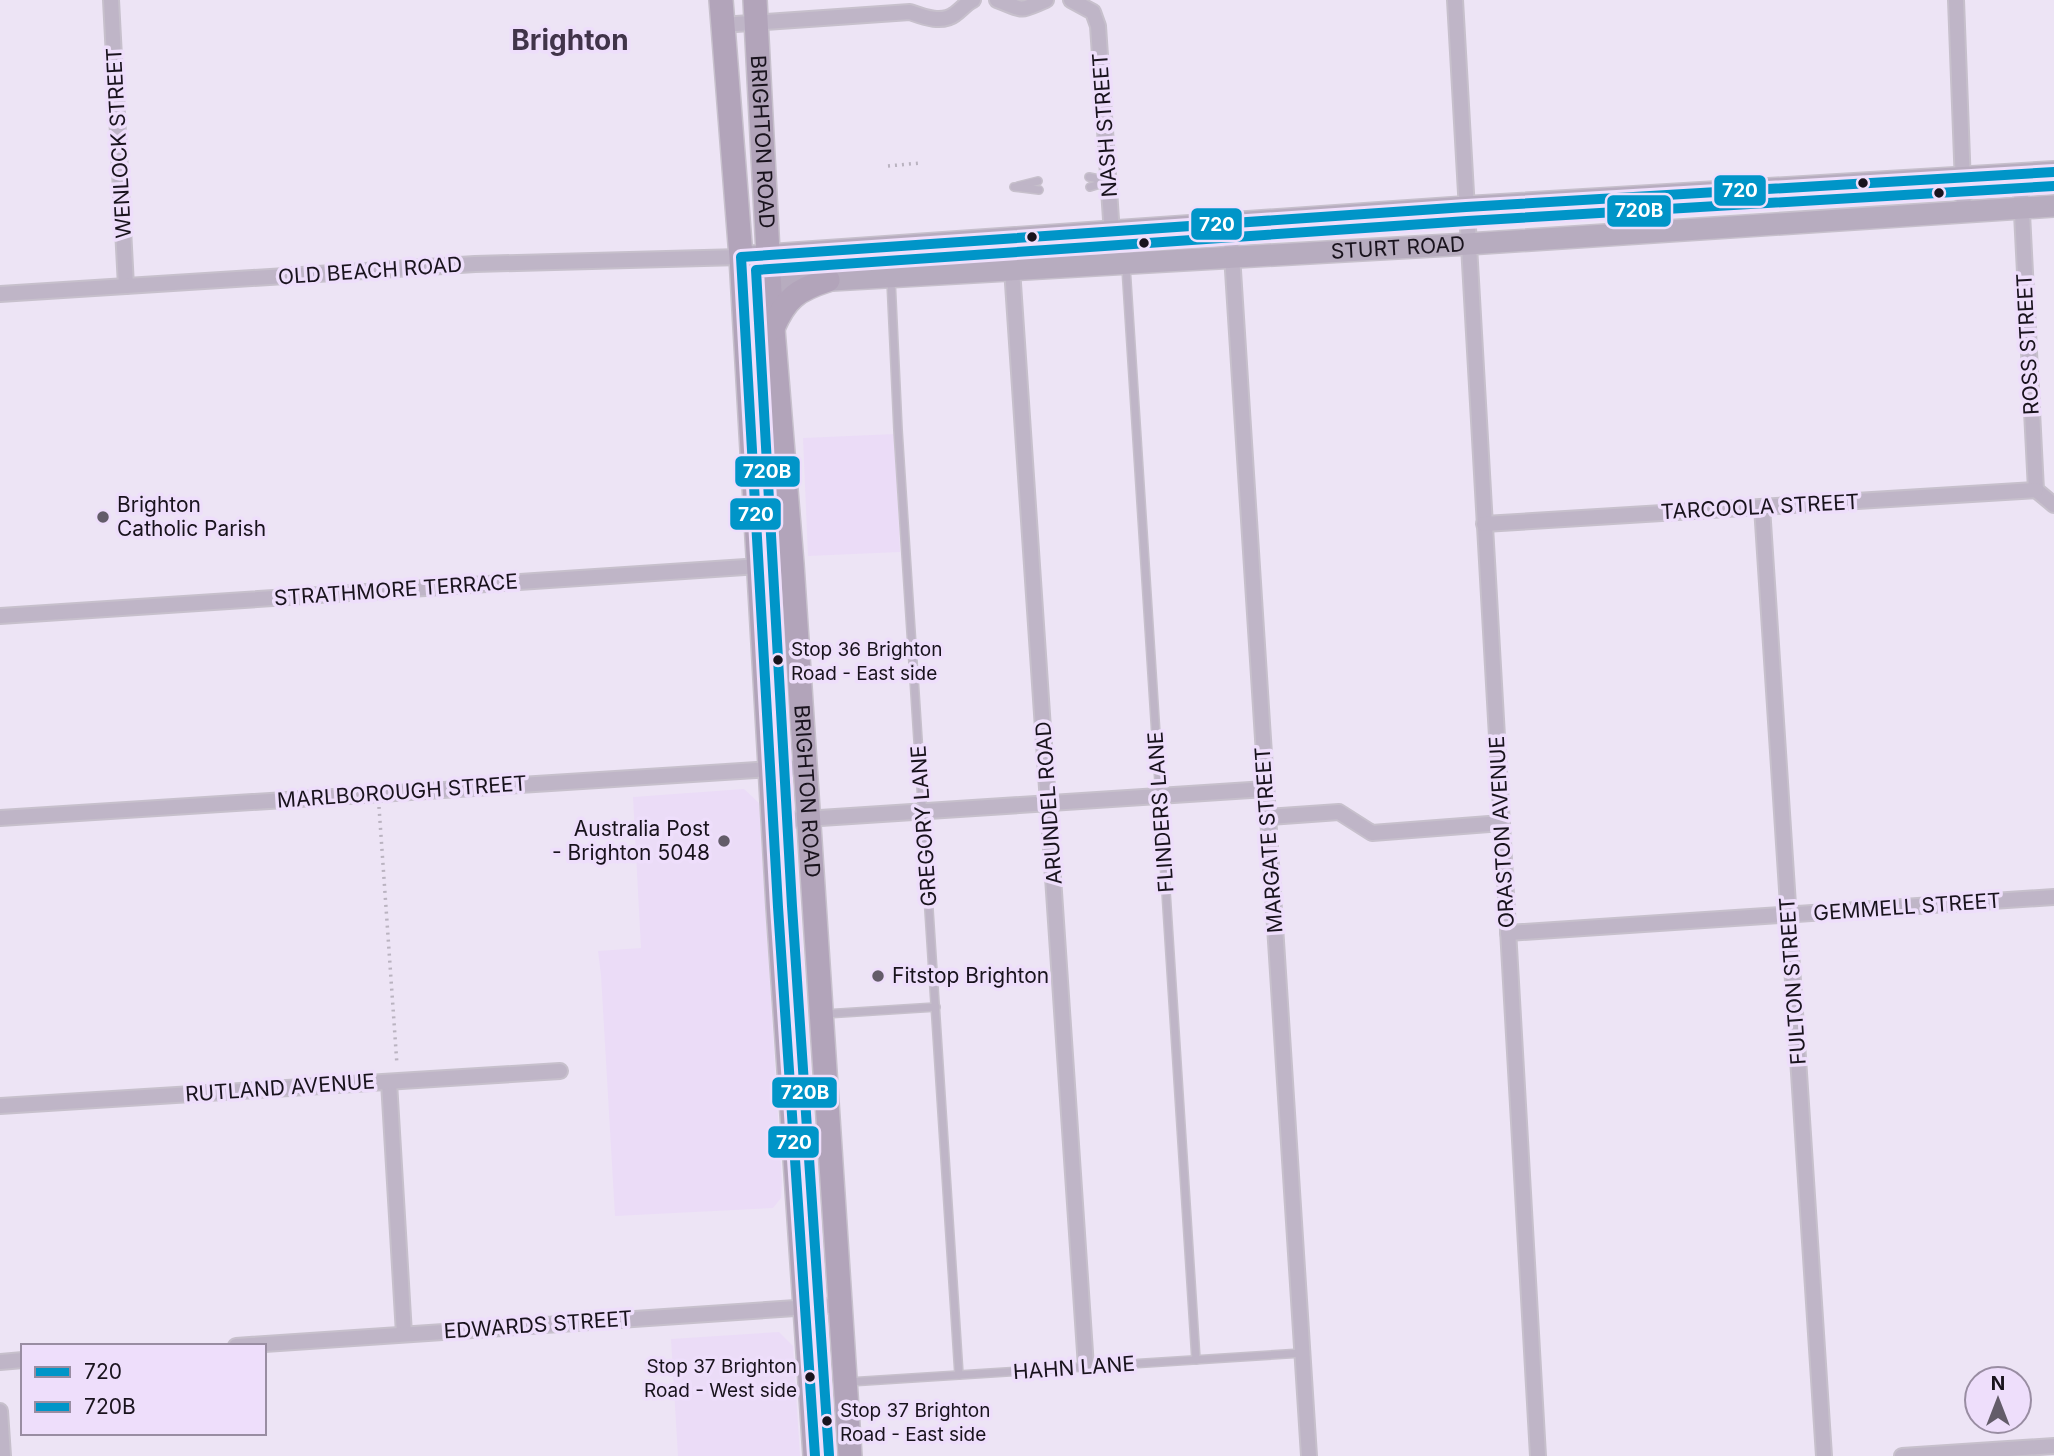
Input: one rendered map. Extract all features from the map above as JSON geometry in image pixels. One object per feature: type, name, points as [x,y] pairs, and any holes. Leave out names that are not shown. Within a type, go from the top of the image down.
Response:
[{"type":"main road","name":"BRIGHTON ROAD","points":[[721,0],[743,285],[778,907],[815,1456]]},
{"type":"main road","name":"BRIGHTON ROAD","points":[[756,11],[768,255],[792,564],[849,1456]]},
{"type":"main road","name":"STURT ROAD","points":[[741,257],[2054,172]]},
{"type":"main road","name":"STURT ROAD","points":[[743,285],[1468,244],[2054,206]]},
{"type":"main road","points":[[773,329],[790,300],[806,287],[828,279]]},
{"type":"street","name":"WENLOCK STREET","points":[[111,0],[126,286]]},
{"type":"street","points":[[723,25],[756,11],[879,7],[910,12],[928,19],[946,19],[973,0]]},
{"type":"street","points":[[997,0],[1016,9],[1024,9],[1046,0]]},
{"type":"street","name":"NASH STREET","points":[[1071,0],[1093,12],[1098,26],[1112,232],[1120,264]]},
{"type":"street","name":"ORASTON AVENUE","points":[[1455,0],[1538,1456]]},
{"type":"street","points":[[1956,0],[1964,211]]},
{"type":"street","name":"ROSS STREET","points":[[2020,174],[2036,491]]},
{"type":"street","name":"MARGATE STREET","points":[[1230,224],[1309,1456]]},
{"type":"street","name":"ARUNDEL ROAD","points":[[1010,239],[1086,1367]]},
{"type":"street","name":"OLD BEACH ROAD","points":[[0,294],[475,264],[741,257]]},
{"type":"street","points":[[2036,491],[2054,505]]},
{"type":"street","name":"TARCOOLA STREET","points":[[1485,524],[2036,491]]},
{"type":"street","name":"FULTON STREET","points":[[1762,507],[1824,1456]]},
{"type":"street","name":"STRATHMORE TERRACE","points":[[0,616],[792,564]]},
{"type":"street","name":"MARLBOROUGH STREET","points":[[0,818],[805,767]]},
{"type":"street","points":[[774,821],[1266,789]]},
{"type":"street","points":[[1268,817],[1339,812],[1372,834],[1502,823]]},
{"type":"street","name":"GEMMELL STREET","points":[[1508,933],[2054,897]]},
{"type":"street","name":"RUTLAND AVENUE","points":[[0,1106],[560,1071]]},
{"type":"street","points":[[393,1081],[404,1334]]},
{"type":"street","name":"EDWARDS STREET","points":[[264,1344],[840,1305]]},
{"type":"street","points":[[0,1362],[21,1360]]},
{"type":"street","points":[[0,1411],[3,1456]]},
{"type":"street","points":[[1902,1456],[2054,1446]]},
{"type":"lane","points":[[1089,177],[1108,181]]},
{"type":"lane","points":[[1038,181],[1014,187],[1039,190]]},
{"type":"lane","points":[[1090,187],[1108,181]]},
{"type":"lane","name":"FLINDERS LANE","points":[[1120,264],[1160,797],[1196,1360]]},
{"type":"lane","name":"GREGORY LANE","points":[[891,276],[898,430],[959,1375]]},
{"type":"lane","points":[[820,1015],[936,1007]]},
{"type":"lane","name":"HAHN LANE","points":[[845,1383],[1303,1353]]},
{"type":"path","points":[[888,166],[920,163]]},
{"type":"path","points":[[378,794],[393,1081]]},
{"type":"shaded area","points":[[895,434],[900,552],[808,556],[803,438]]},
{"type":"shaded area","points":[[744,789],[759,803],[781,1198],[773,1208],[615,1216],[598,951],[641,948],[633,797]]},
{"type":"shaded area","points":[[779,1332],[793,1346],[800,1456],[678,1456],[671,1339]]},
{"type":"transit line","name":"720","points":[[815,1456],[778,907],[741,257],[1466,207],[2054,172]]},
{"type":"transit line","name":"720B","points":[[829,1455],[792,906],[756,270],[1467,221],[2054,186]]},
{"type":"place","name":"Brighton Catholic Parish","points":[[103,517]]},
{"type":"place","name":"Stop 36 Brighton Road - East side","points":[[778,660]]},
{"type":"place","name":"Australia Post - Brighton 5048","points":[[724,841]]},
{"type":"place","name":"Fitstop Brighton","points":[[878,976]]},
{"type":"place","name":"Stop 37 Brighton Road - West side","points":[[810,1377]]},
{"type":"place","name":"Stop 37 Brighton Road - East side","points":[[827,1421]]},
{"type":"district","name":"Brighton","points":[[570,40]]}]
